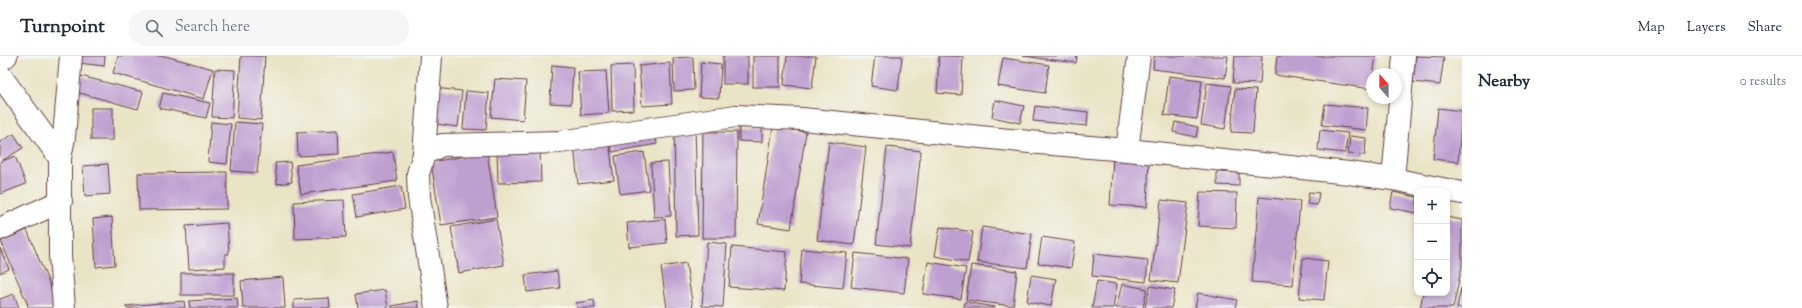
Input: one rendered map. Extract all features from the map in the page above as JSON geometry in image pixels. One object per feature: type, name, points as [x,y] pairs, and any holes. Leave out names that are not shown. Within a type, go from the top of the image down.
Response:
[{"type":"street","points":[[0,60],[6,56]]},
{"type":"street","points":[[64,308],[60,255],[60,158],[64,137],[71,56]]},
{"type":"street","points":[[431,56],[424,154],[418,174],[419,197],[436,308]]},
{"type":"street","points":[[1127,150],[1139,56]]},
{"type":"street","points":[[1393,179],[1404,56]]},
{"type":"street","points":[[0,75],[60,158]]},
{"type":"street","points":[[424,154],[442,145],[560,142],[736,116],[802,119],[1127,150],[1393,179],[1462,193]]},
{"type":"street","points":[[0,229],[61,202]]},
{"type":"building","points":[[79,56],[105,56],[104,66],[78,63]]},
{"type":"building","points":[[118,56],[165,56],[213,69],[204,99],[113,73]]},
{"type":"building","points":[[241,56],[265,56],[261,120],[237,118]]},
{"type":"building","points":[[723,56],[748,56],[748,84],[723,84]]},
{"type":"building","points":[[753,56],[780,56],[780,87],[753,87]]},
{"type":"building","points":[[787,56],[816,56],[812,88],[784,85]]},
{"type":"building","points":[[875,56],[902,56],[898,90],[871,86]]},
{"type":"building","points":[[939,56],[963,56],[961,95],[937,93]]},
{"type":"building","points":[[1023,56],[1077,56],[1076,63]]},
{"type":"building","points":[[1154,56],[1228,56],[1225,78],[1153,69]]},
{"type":"building","points":[[1235,56],[1262,56],[1260,84],[1233,83]]},
{"type":"building","points":[[1277,56],[1376,56],[1374,68],[1366,68],[1366,88],[1275,75]]},
{"type":"building","points":[[1416,56],[1444,57],[1440,85],[1413,82]]},
{"type":"building","points":[[693,57],[694,90],[674,91],[673,58]]},
{"type":"building","points":[[1003,58],[1049,65],[1045,93],[998,86]]},
{"type":"building","points":[[701,62],[721,64],[719,98],[699,97]]},
{"type":"building","points":[[670,63],[672,104],[642,106],[639,66]]},
{"type":"building","points":[[552,65],[573,67],[571,104],[550,103]]},
{"type":"building","points":[[633,65],[634,110],[612,111],[611,66]]},
{"type":"building","points":[[215,69],[235,70],[232,118],[212,117]]},
{"type":"building","points":[[606,71],[609,113],[581,115],[578,72]]},
{"type":"building","points":[[81,76],[143,92],[138,109],[76,92]]},
{"type":"building","points":[[1169,76],[1202,80],[1197,119],[1164,115]]},
{"type":"building","points":[[495,79],[526,81],[523,120],[491,117]]},
{"type":"building","points":[[1207,83],[1231,86],[1225,129],[1201,125]]},
{"type":"building","points":[[434,88],[462,91],[458,127],[429,123]]},
{"type":"building","points":[[1235,89],[1256,90],[1253,133],[1231,132]]},
{"type":"building","points":[[466,91],[489,93],[486,130],[463,129]]},
{"type":"building","points":[[163,93],[210,103],[206,118],[159,108]]},
{"type":"building","points":[[995,100],[1024,106],[1020,123],[992,117]]},
{"type":"building","points":[[1325,104],[1368,108],[1366,130],[1322,125]]},
{"type":"building","points":[[1035,106],[1088,112],[1087,126],[1033,121]]},
{"type":"building","points":[[91,108],[113,108],[113,140],[91,140]]},
{"type":"building","points":[[1438,108],[1462,111],[1458,162],[1433,159]]},
{"type":"building","points":[[211,122],[231,124],[227,164],[208,162]]},
{"type":"building","points":[[235,122],[262,124],[257,173],[231,171]]},
{"type":"building","points":[[1175,122],[1198,127],[1196,137],[1173,132]]},
{"type":"building","points":[[695,126],[698,235],[676,236],[674,127]]},
{"type":"building","points":[[739,127],[762,128],[762,142],[739,141]]},
{"type":"building","points":[[773,127],[806,132],[791,229],[758,224]]},
{"type":"building","points":[[338,130],[339,154],[298,156],[297,132]]},
{"type":"building","points":[[1320,130],[1348,133],[1345,153],[1318,150]]},
{"type":"building","points":[[703,132],[737,132],[736,238],[702,238]]},
{"type":"building","points":[[655,133],[657,144],[612,152],[610,141]]},
{"type":"building","points":[[14,134],[23,148],[3,160],[0,155],[0,142]]},
{"type":"building","points":[[1350,136],[1366,138],[1365,155],[1348,154]]},
{"type":"building","points":[[609,141],[614,180],[578,184],[574,145]]},
{"type":"building","points":[[829,142],[866,147],[854,245],[817,240]]},
{"type":"building","points":[[887,147],[921,151],[910,248],[876,244]]},
{"type":"building","points":[[540,151],[541,182],[498,183],[497,153]]},
{"type":"building","points":[[393,152],[397,181],[301,194],[296,165]]},
{"type":"building","points":[[487,152],[497,217],[441,225],[431,162]]},
{"type":"building","points":[[644,152],[649,190],[620,194],[615,156]]},
{"type":"building","points":[[15,156],[26,184],[0,194],[0,162]]},
{"type":"building","points":[[1113,157],[1149,159],[1147,207],[1110,205]]},
{"type":"building","points":[[290,162],[292,182],[277,184],[275,163]]},
{"type":"building","points":[[668,162],[671,216],[654,217],[651,163]]},
{"type":"building","points":[[108,164],[110,194],[85,196],[83,166]]},
{"type":"building","points":[[227,172],[227,209],[139,210],[138,173]]},
{"type":"building","points":[[1217,172],[1239,173],[1239,186],[1217,185]]},
{"type":"building","points":[[401,186],[405,209],[357,217],[353,194]]},
{"type":"building","points":[[1200,192],[1237,193],[1236,228],[1198,226]]},
{"type":"building","points":[[1309,192],[1319,193],[1317,205],[1307,204]]},
{"type":"building","points":[[1393,192],[1414,196],[1414,212],[1390,208]]},
{"type":"building","points":[[1259,197],[1300,201],[1293,285],[1252,282]]},
{"type":"building","points":[[344,200],[346,237],[295,239],[294,202]]},
{"type":"building","points":[[1161,200],[1188,203],[1178,283],[1151,280]]},
{"type":"building","points":[[112,217],[115,265],[96,267],[93,219]]},
{"type":"building","points":[[1450,218],[1462,220],[1462,266],[1453,308],[1420,308],[1422,296],[1450,296]]},
{"type":"building","points":[[496,219],[504,265],[459,273],[451,227]]},
{"type":"building","points":[[665,219],[667,243],[629,247],[627,223]]},
{"type":"building","points":[[227,223],[229,254],[225,254],[225,267],[189,269],[186,226]]},
{"type":"building","points":[[940,227],[973,232],[968,262],[935,256]]},
{"type":"building","points":[[982,227],[1032,234],[1027,268],[977,262]]},
{"type":"building","points":[[27,230],[59,308],[29,308],[1,241]]},
{"type":"building","points":[[1042,237],[1075,242],[1071,268],[1038,263]]},
{"type":"building","points":[[707,242],[727,244],[723,307],[702,306]]},
{"type":"building","points":[[732,247],[787,252],[784,291],[729,287]]},
{"type":"building","points":[[0,248],[9,269],[0,273]]},
{"type":"building","points":[[802,249],[847,253],[843,288],[799,284]]},
{"type":"building","points":[[855,253],[908,259],[904,293],[851,287]]},
{"type":"building","points":[[1094,254],[1148,260],[1146,282],[1092,276]]},
{"type":"building","points":[[1303,258],[1328,261],[1324,300],[1299,298]]},
{"type":"building","points":[[928,262],[966,268],[961,299],[923,294]]},
{"type":"building","points":[[686,263],[693,308],[667,308],[661,267]]},
{"type":"building","points":[[971,265],[1017,271],[1013,306],[966,300]]},
{"type":"building","points":[[557,271],[560,288],[527,292],[525,275]]},
{"type":"building","points":[[181,273],[234,273],[234,295],[181,295]]},
{"type":"building","points":[[1031,275],[1056,279],[1051,306],[1027,302]]},
{"type":"building","points":[[283,277],[285,308],[243,308],[241,281]]},
{"type":"building","points":[[1097,281],[1117,284],[1113,308],[1092,308]]},
{"type":"building","points":[[1122,284],[1147,289],[1143,308],[1116,308]]},
{"type":"building","points":[[1150,286],[1175,290],[1171,308],[1145,308]]},
{"type":"building","points":[[1461,288],[1462,308],[1457,308]]},
{"type":"building","points":[[385,290],[388,308],[358,308],[356,294]]},
{"type":"building","points":[[1198,293],[1237,300],[1235,308],[1195,308]]},
{"type":"building","points":[[14,294],[19,308],[0,308],[0,299]]},
{"type":"building","points":[[237,298],[238,308],[190,308],[189,301]]},
{"type":"building","points":[[329,298],[330,308],[294,308],[294,300]]},
{"type":"building","points":[[594,300],[595,308],[577,308],[576,303]]},
{"type":"building","points":[[184,301],[185,308],[126,308],[126,306]]},
{"type":"building","points":[[418,301],[419,308],[392,308],[392,306]]},
{"type":"building","points":[[965,302],[995,307],[995,308],[964,308]]}]
